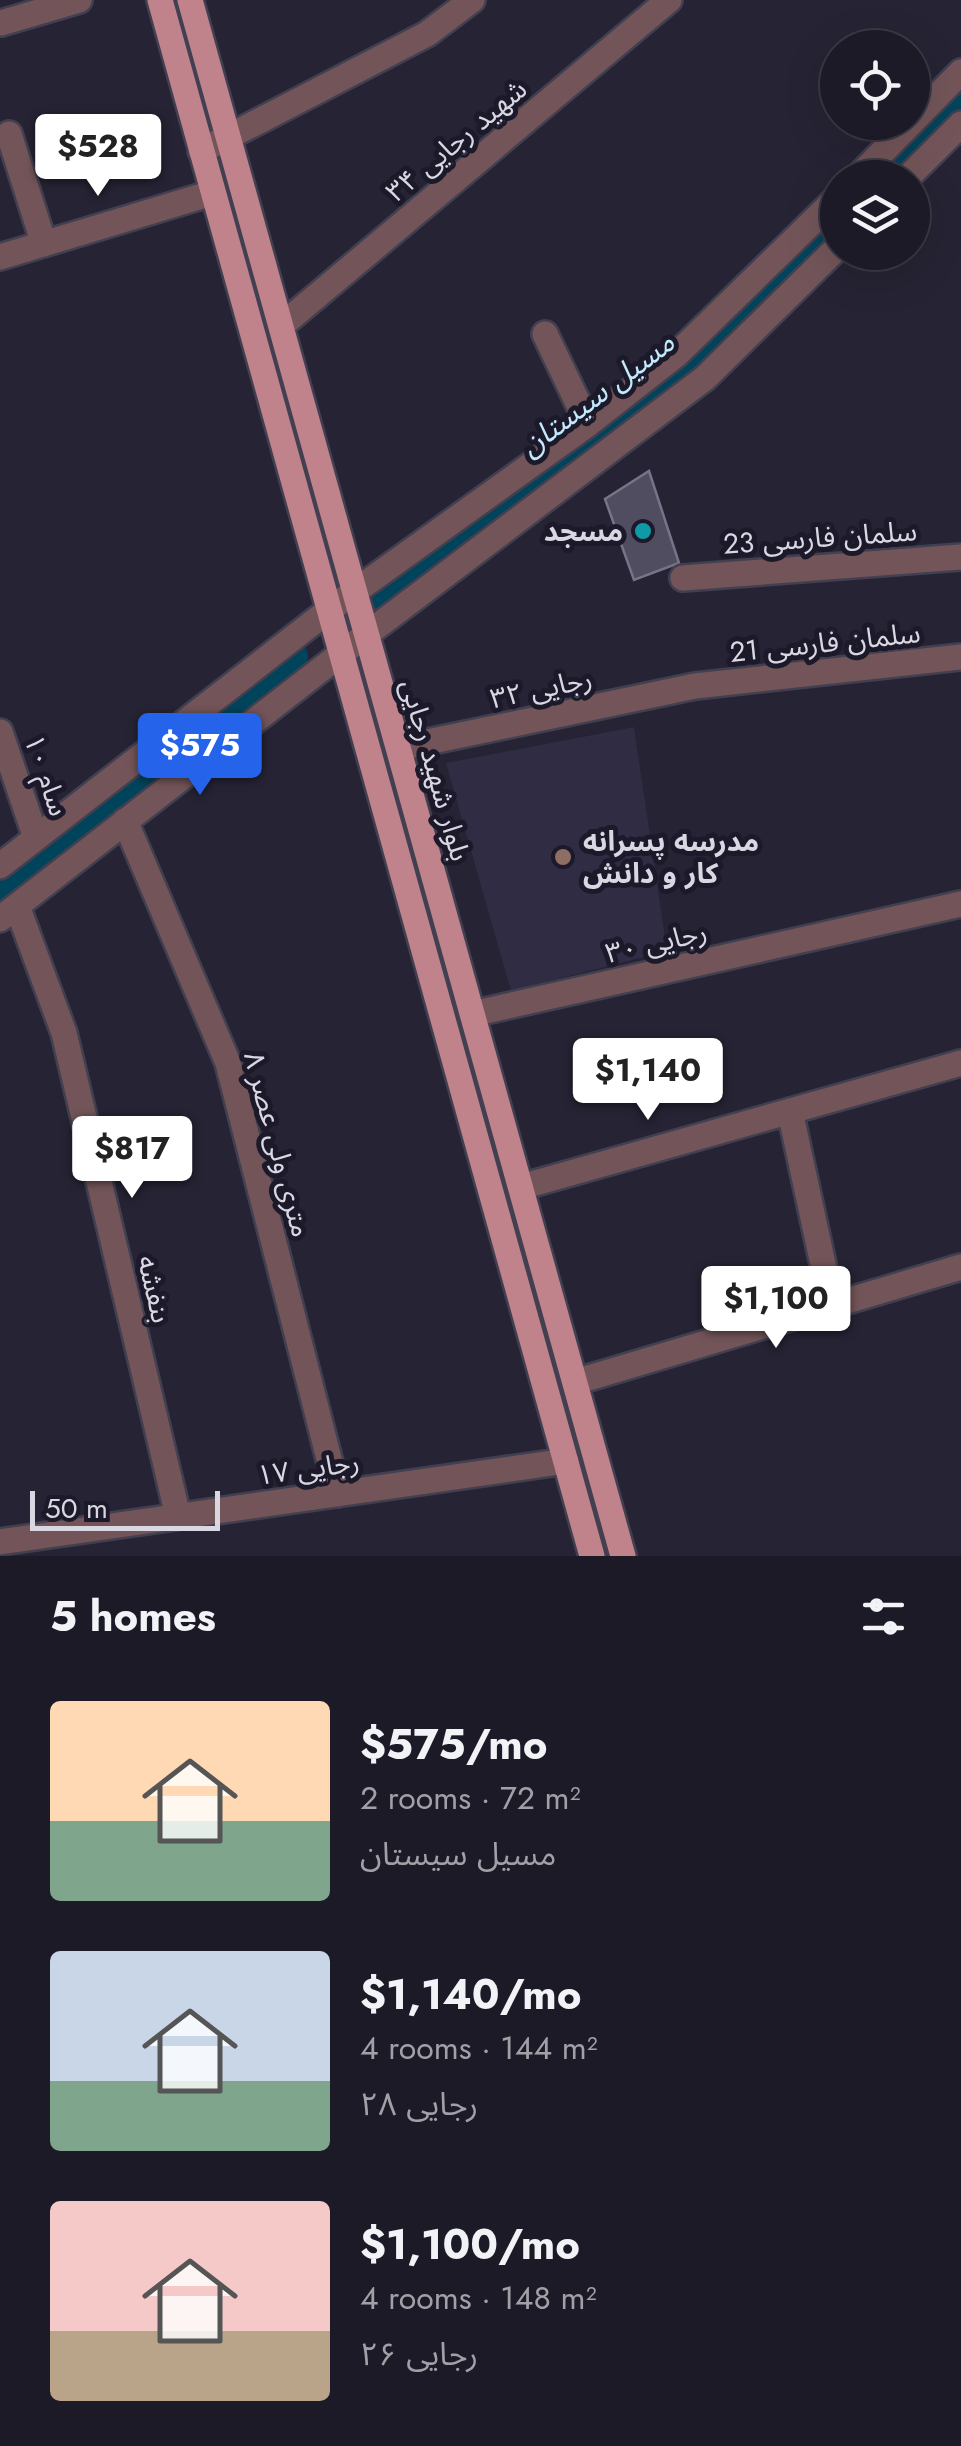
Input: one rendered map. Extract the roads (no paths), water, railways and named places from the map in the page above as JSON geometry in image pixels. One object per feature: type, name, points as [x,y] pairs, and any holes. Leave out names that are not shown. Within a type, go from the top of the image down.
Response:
[{"type":"main road","points":[[160,0],[592,1556]]},
{"type":"main road","name":"بلوار شهید رجایی","points":[[190,0],[623,1556]]},
{"type":"main road","points":[[212,193],[241,183]]},
{"type":"street","points":[[2,24],[79,0]]},
{"type":"street","points":[[201,151],[427,34],[472,0]]},
{"type":"street","name":"شهید رجایی ۳۴","points":[[282,326],[669,0]]},
{"type":"street","points":[[875,160],[961,72]]},
{"type":"street","points":[[925,160],[961,124]]},
{"type":"street","points":[[9,134],[44,244]]},
{"type":"street","points":[[0,258],[212,193]]},
{"type":"street","points":[[0,866],[329,610],[582,429],[676,355],[820,215]]},
{"type":"street","points":[[8,912],[704,378],[820,265]]},
{"type":"street","points":[[545,334],[597,460]]},
{"type":"street","name":"سلمان فارسی 23","points":[[683,578],[961,557]]},
{"type":"street","name":"سلمان فارسی 21","points":[[695,686],[961,657]]},
{"type":"street","name":"رجایی ۳۲","points":[[399,748],[695,686]]},
{"type":"street","name":"سام ۱۰","points":[[0,732],[36,838]]},
{"type":"street","name":"۸ متری ولی عصر","points":[[125,821],[228,1064],[338,1494]]},
{"type":"street","name":"رجایی ۳۰","points":[[472,1014],[961,904]]},
{"type":"street","name":"بنفشه","points":[[8,912],[64,1033],[178,1516]]},
{"type":"street","points":[[521,1188],[961,1063]]},
{"type":"street","points":[[790,1111],[832,1306]]},
{"type":"street","points":[[575,1382],[961,1267]]},
{"type":"street","name":"رجایی ۱۷","points":[[0,1542],[566,1461]]},
{"type":"waterway","name":"مسیل سیستان","points":[[903,160],[961,100]]},
{"type":"waterway","name":"مسیل سیستان","points":[[381,597],[657,394],[820,242]]},
{"type":"waterway","points":[[0,891],[294,656]]},
{"type":"place","name":"مسجد","points":[[643,531]]},
{"type":"place","name":"مدرسه پسرانه کار و دانش","points":[[563,857]]}]
